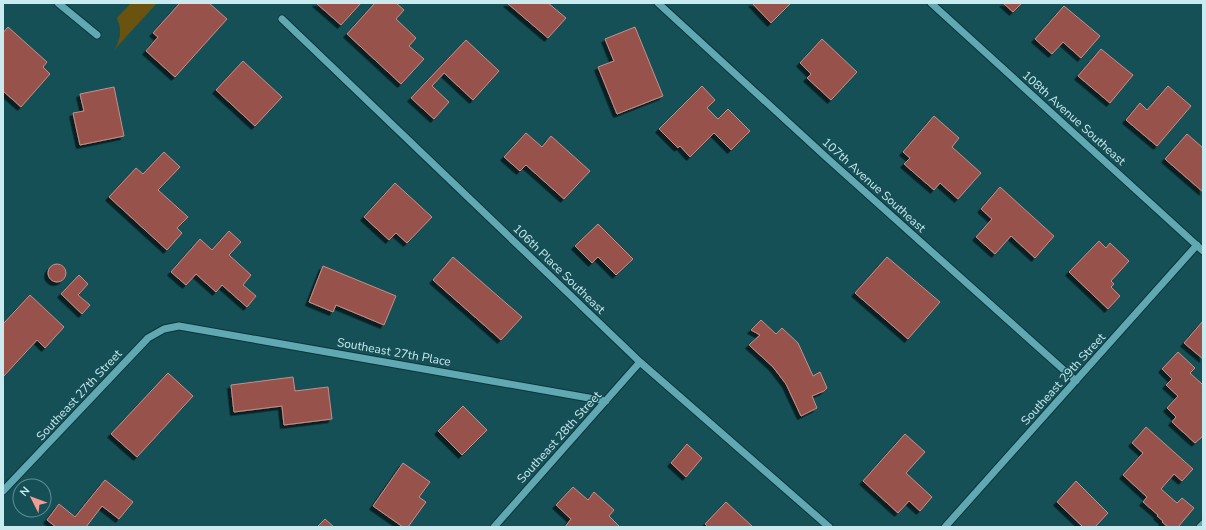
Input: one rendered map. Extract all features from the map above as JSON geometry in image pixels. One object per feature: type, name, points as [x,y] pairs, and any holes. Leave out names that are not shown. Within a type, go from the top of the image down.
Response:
[{"type":"street","points":[[58,3],[97,35]]},
{"type":"street","name":"107th Avenue Southeast","points":[[658,3],[826,157],[1076,381]]},
{"type":"street","name":"108th Avenue Southeast","points":[[930,3],[1203,251]]},
{"type":"street","name":"106th Place Southeast","points":[[282,19],[640,362],[829,527]]},
{"type":"street","name":"Southeast 29th Street","points":[[945,527],[1197,245]]},
{"type":"street","name":"Southeast 27th Place","points":[[179,326],[606,401]]},
{"type":"street","name":"Southeast 27th Street","points":[[3,491],[148,338],[164,329],[179,326]]},
{"type":"street","name":"Southeast 28th Street","points":[[494,527],[640,362]]},
{"type":"street","points":[[1200,527],[1203,524]]},
{"type":"shaded area","points":[[131,3],[157,3],[114,50],[120,34],[120,27],[117,18]]},
{"type":"building","points":[[180,3],[209,3],[227,19],[175,77],[146,51],[158,37],[153,33]]},
{"type":"building","points":[[316,3],[361,3],[341,25]]},
{"type":"building","points":[[375,3],[396,3],[404,10],[396,19],[416,38],[409,46],[424,59],[401,84],[347,34]]},
{"type":"building","points":[[507,3],[548,3],[566,18],[548,38]]},
{"type":"building","points":[[752,3],[791,3],[771,23]]},
{"type":"building","points":[[1003,3],[1022,3],[1013,12]]},
{"type":"building","points":[[1064,6],[1100,36],[1081,58],[1063,42],[1052,54],[1035,39]]},
{"type":"building","points":[[8,27],[47,62],[43,67],[50,74],[21,107],[3,91],[3,33]]},
{"type":"building","points":[[635,27],[663,96],[617,114],[598,67],[614,61],[605,39]]},
{"type":"building","points":[[822,39],[857,72],[831,100],[807,78],[811,74],[800,63]]},
{"type":"building","points":[[466,40],[499,71],[473,100],[444,73],[432,86],[449,102],[434,119],[411,98]]},
{"type":"building","points":[[1101,49],[1133,75],[1110,103],[1078,76]]},
{"type":"building","points":[[243,61],[282,97],[255,126],[216,90]]},
{"type":"building","points":[[702,86],[715,100],[707,108],[718,119],[728,109],[750,131],[731,150],[714,133],[690,157],[680,146],[678,148],[659,129]]},
{"type":"building","points":[[1168,86],[1191,106],[1157,146],[1126,120],[1140,103],[1147,110]]},
{"type":"building","points":[[114,87],[124,136],[80,145],[73,113],[84,111],[80,94]]},
{"type":"building","points":[[934,116],[959,138],[952,147],[981,173],[958,199],[940,183],[934,190],[904,164],[910,158],[903,152]]},
{"type":"building","points":[[526,133],[542,147],[551,136],[590,171],[564,199],[526,165],[520,171],[504,157]]},
{"type":"building","points":[[1187,134],[1203,148],[1203,192],[1165,159]]},
{"type":"building","points":[[164,152],[180,167],[158,190],[188,217],[177,228],[182,233],[167,250],[109,197],[136,168],[143,174]]},
{"type":"building","points":[[395,183],[432,217],[407,243],[396,233],[389,240],[364,217]]},
{"type":"building","points":[[1000,187],[1054,236],[1035,258],[1011,236],[995,254],[976,237],[992,219],[981,209]]},
{"type":"building","points":[[598,224],[633,259],[616,275],[598,257],[592,263],[575,246]]},
{"type":"building","points":[[229,231],[241,242],[229,255],[251,275],[243,285],[256,296],[247,307],[222,285],[216,292],[196,274],[186,285],[171,272],[200,239],[212,250]]},
{"type":"building","points":[[1099,241],[1106,248],[1110,243],[1129,261],[1111,281],[1114,284],[1111,287],[1120,296],[1108,309],[1069,272]]},
{"type":"building","points":[[453,257],[522,317],[501,340],[433,280]]},
{"type":"building","points":[[887,257],[940,302],[908,339],[855,293]]},
{"type":"building","points":[[53,264],[61,264],[66,269],[64,280],[61,282],[53,282],[48,277],[48,269]]},
{"type":"building","points":[[323,266],[396,296],[384,325],[336,305],[333,312],[309,302]]},
{"type":"building","points":[[79,275],[88,284],[78,295],[90,305],[82,314],[61,294]]},
{"type":"building","points":[[30,295],[64,327],[45,348],[37,340],[3,377],[3,324]]},
{"type":"building","points":[[761,320],[776,334],[782,328],[798,343],[813,376],[820,372],[827,388],[824,391],[812,396],[817,408],[801,416],[786,384],[773,367],[749,345],[760,335],[751,330]]},
{"type":"building","points":[[1203,321],[1203,359],[1184,343]]},
{"type":"building","points":[[1178,352],[1195,368],[1190,373],[1203,385],[1203,436],[1195,443],[1172,422],[1176,417],[1167,408],[1178,396],[1166,385],[1172,379],[1162,369]]},
{"type":"building","points":[[168,373],[193,396],[137,457],[111,434]]},
{"type":"building","points":[[293,377],[295,391],[328,387],[332,419],[284,425],[282,406],[234,412],[231,385]]},
{"type":"building","points":[[463,406],[487,430],[462,455],[438,431]]},
{"type":"building","points":[[1146,427],[1193,469],[1182,481],[1174,474],[1161,489],[1177,503],[1182,498],[1194,508],[1178,527],[1168,527],[1162,522],[1163,521],[1157,516],[1158,515],[1143,502],[1147,497],[1123,475],[1143,453],[1132,443]]},
{"type":"building","points":[[905,434],[925,452],[906,473],[932,497],[920,511],[909,501],[898,513],[863,481]]},
{"type":"building","points":[[687,444],[702,458],[686,477],[671,463]]},
{"type":"building","points":[[403,463],[430,482],[419,497],[426,502],[408,527],[403,527],[373,506]]},
{"type":"building","points":[[105,480],[133,502],[119,519],[102,506],[86,527],[56,527],[47,520],[48,518],[52,518],[52,513],[59,504],[75,517]]},
{"type":"building","points":[[1076,481],[1108,513],[1095,527],[1083,527],[1057,502]]},
{"type":"building","points":[[573,487],[588,500],[594,492],[614,510],[609,516],[619,526],[565,527],[571,519],[556,505]]},
{"type":"building","points":[[726,502],[753,527],[708,527],[705,524]]},
{"type":"building","points":[[325,519],[334,527],[317,527]]}]
